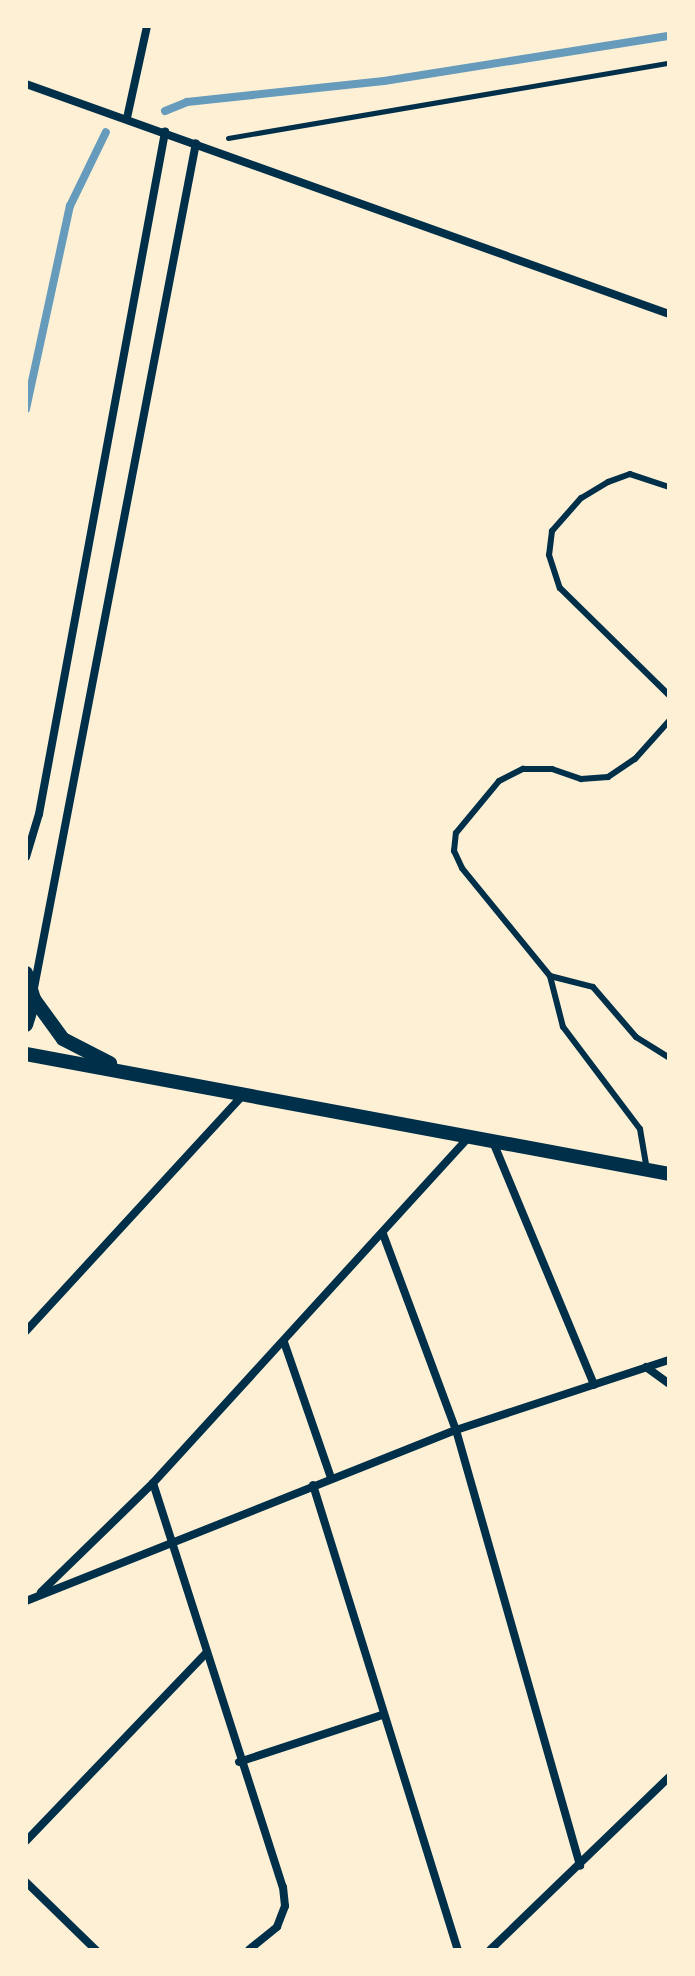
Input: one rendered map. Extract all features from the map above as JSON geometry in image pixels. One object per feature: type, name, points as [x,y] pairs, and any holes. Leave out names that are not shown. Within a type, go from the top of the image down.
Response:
[{"type":"street","points":[[127,118],[147,26]]},
{"type":"street","points":[[26,84],[669,314]]},
{"type":"street","points":[[26,857],[42,799],[165,132]]},
{"type":"street","points":[[26,1025],[196,143]]},
{"type":"street","points":[[26,973],[34,996],[63,1039],[121,1069]]},
{"type":"street","points":[[26,1054],[245,1092],[669,1174]]},
{"type":"street","points":[[26,1331],[245,1092]]},
{"type":"street","points":[[37,1596],[153,1483],[471,1136]]},
{"type":"street","points":[[492,1140],[594,1385]]},
{"type":"street","points":[[383,1234],[456,1430],[580,1866]]},
{"type":"street","points":[[284,1342],[331,1478]]},
{"type":"street","points":[[26,1601],[175,1538],[456,1430],[669,1360]]},
{"type":"street","points":[[646,1367],[669,1384]]},
{"type":"street","points":[[153,1483],[175,1538],[206,1653],[285,1906],[277,1927],[249,1950]]},
{"type":"street","points":[[313,1485],[382,1715],[458,1950]]},
{"type":"street","points":[[26,1841],[206,1653]]},
{"type":"street","points":[[239,1762],[382,1715]]},
{"type":"street","points":[[490,1950],[669,1777]]},
{"type":"street","points":[[26,1882],[96,1950]]},
{"type":"lane","points":[[669,487],[630,474],[608,482],[581,498],[552,531],[549,555],[560,588],[669,695]]},
{"type":"lane","points":[[647,1170],[640,1129],[563,1027],[550,976],[462,868],[454,851],[456,833],[499,781],[523,769],[552,769],[581,779],[608,777],[635,759],[669,721]]},
{"type":"lane","points":[[550,976],[593,987],[636,1037],[669,1058]]},
{"type":"path","points":[[196,143],[669,63]]},
{"type":"waterway","points":[[165,111],[187,102],[384,81],[669,36]]},
{"type":"waterway","points":[[26,409],[70,206],[106,132]]}]
